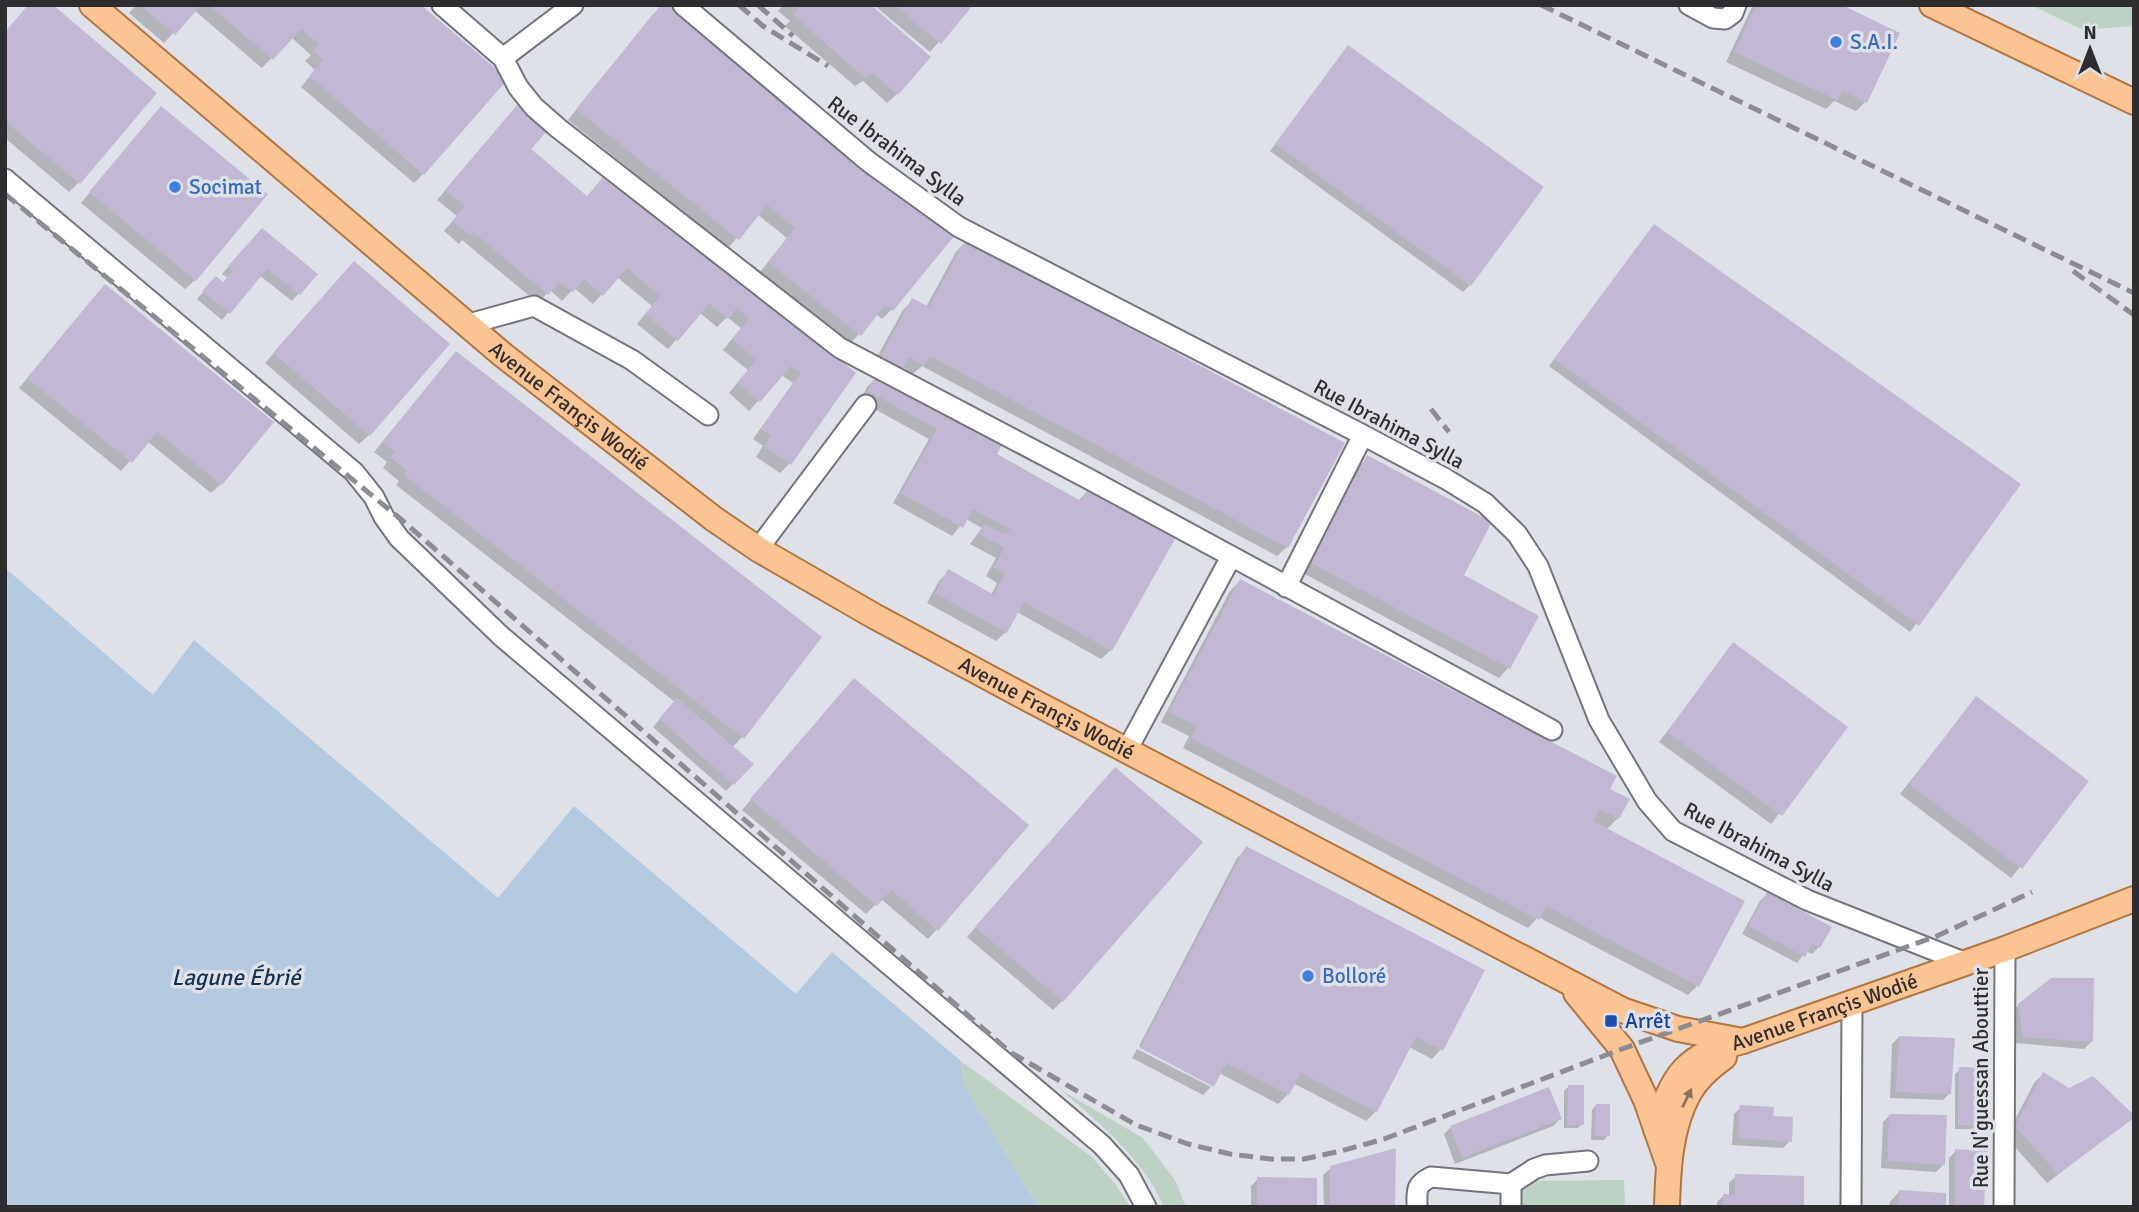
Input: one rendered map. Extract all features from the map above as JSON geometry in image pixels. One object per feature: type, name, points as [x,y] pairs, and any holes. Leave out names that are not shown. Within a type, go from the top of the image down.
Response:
[{"type":"main road","name":"Avenue Françis Wodié","points":[[92,5],[503,355],[714,519],[758,549],[874,616],[1622,1010],[1678,1029],[1743,1041],[2005,949],[2134,899]]},
{"type":"main road","points":[[1932,5],[2134,102]]},
{"type":"main road","points":[[1567,982],[1622,1049],[1646,1100],[1668,1163]]},
{"type":"main road","points":[[1656,1129],[1669,1091],[1684,1069],[1714,1049],[1743,1041]]},
{"type":"main road","points":[[1667,1207],[1668,1163],[1681,1111],[1689,1092],[1704,1073],[1743,1041]]},
{"type":"street","points":[[442,5],[503,58],[517,87],[542,114],[840,348],[1552,730]]},
{"type":"street","points":[[503,58],[573,5]]},
{"type":"street","name":"Rue Ibrahima Sylla","points":[[683,5],[869,162],[959,227],[1363,435],[1485,503],[1517,534],[1538,566],[1599,720],[1647,801],[1673,831],[1807,900],[1966,963]]},
{"type":"street","points":[[1689,5],[1713,18],[1725,19],[1733,13],[1736,5]]},
{"type":"street","points":[[5,179],[354,472],[374,497],[399,538],[501,636],[1102,1145],[1129,1175],[1146,1207]]},
{"type":"street","points":[[469,324],[534,306],[632,360],[708,415]]},
{"type":"street","points":[[758,549],[866,405]]},
{"type":"street","points":[[1286,587],[1363,435]]},
{"type":"street","points":[[1126,750],[1231,557]]},
{"type":"street","name":"Rue N'guessan Abouttier","points":[[2004,1207],[2005,949]]},
{"type":"street","points":[[1851,1207],[1852,1003]]},
{"type":"street","points":[[1417,1207],[1417,1189],[1421,1182],[1431,1177],[1511,1184],[1545,1165],[1588,1161]]},
{"type":"street","points":[[1511,1184],[1511,1207]]},
{"type":"green space","points":[[2031,5],[2134,5],[2134,26],[2083,30]]},
{"type":"green space","points":[[961,1061],[1092,1157],[1116,1185],[1130,1207],[1038,1207],[963,1084]]},
{"type":"green space","points":[[1061,1090],[1143,1138],[1175,1180],[1186,1207],[1164,1207],[1145,1173],[1132,1157]]},
{"type":"green space","points":[[1624,1180],[1625,1207],[1520,1207],[1520,1181]]},
{"type":"water","name":"Lagune Ébrié","points":[[5,568],[153,695],[194,640],[498,898],[574,806],[796,994],[832,952],[961,1061],[963,1084],[1038,1207],[5,1207]]},
{"type":"building","points":[[28,5],[53,5],[157,93],[80,184],[5,121],[5,32]]},
{"type":"building","points":[[140,5],[201,5],[175,35]]},
{"type":"building","points":[[209,5],[421,5],[508,79],[424,175],[309,76],[323,60],[313,51],[319,44],[301,29],[273,60]]},
{"type":"building","points":[[661,5],[668,5],[955,235],[893,311],[885,305],[861,336],[768,262],[795,228],[767,205],[739,240],[576,109]]},
{"type":"building","points":[[792,5],[871,5],[931,57],[898,95],[873,73],[865,78],[793,15],[798,10]]},
{"type":"building","points":[[894,5],[973,5],[941,44]]},
{"type":"building","points":[[1756,5],[1842,5],[1900,33],[1867,103],[1842,91],[1837,100],[1734,52]]},
{"type":"building","points":[[1348,45],[1544,187],[1471,286],[1275,144]]},
{"type":"building","points":[[518,104],[549,129],[531,149],[587,196],[610,169],[856,373],[791,465],[764,446],[771,436],[761,429],[801,373],[791,366],[760,402],[737,383],[756,360],[732,339],[749,318],[737,308],[728,319],[709,304],[678,341],[645,314],[660,296],[627,268],[603,296],[584,279],[573,292],[559,282],[548,295],[473,232],[470,235],[452,221],[465,206],[445,190]]},
{"type":"building","points":[[161,106],[268,194],[196,281],[89,192]]},
{"type":"building","points":[[1654,224],[2021,484],[1919,626],[1554,359]]},
{"type":"building","points":[[262,228],[318,274],[300,295],[267,269],[230,314],[202,291],[216,276],[223,282],[233,271],[228,266]]},
{"type":"building","points":[[965,240],[1345,443],[1288,548],[930,356],[924,366],[909,357],[902,370],[880,358],[912,298],[929,307]]},
{"type":"building","points":[[354,261],[450,344],[370,436],[273,353]]},
{"type":"building","points":[[105,284],[274,422],[222,485],[157,432],[132,463],[27,378]]},
{"type":"building","points":[[456,351],[822,637],[744,739],[404,475],[407,471],[391,457],[395,452],[382,442]]},
{"type":"building","points":[[876,375],[1002,445],[997,454],[1081,501],[1087,490],[1175,539],[1112,651],[1024,602],[1007,633],[935,593],[948,569],[994,595],[1005,573],[994,567],[1004,548],[979,534],[984,524],[1006,535],[1010,529],[973,509],[963,528],[901,493],[937,429],[868,391]]},
{"type":"building","points":[[1367,455],[1492,522],[1464,575],[1539,616],[1510,669],[1309,562]]},
{"type":"building","points":[[1240,579],[1617,776],[1610,789],[1630,799],[1619,819],[1599,809],[1593,821],[1745,901],[1699,987],[1546,906],[1539,920],[1191,738],[1197,726],[1169,712]]},
{"type":"building","points":[[1733,642],[1848,727],[1782,816],[1667,732]]},
{"type":"building","points":[[854,678],[1029,825],[938,931],[891,890],[877,906],[750,799]]},
{"type":"building","points":[[1976,696],[2089,781],[2022,869],[1909,784]]},
{"type":"building","points":[[677,698],[754,764],[734,785],[659,719]]},
{"type":"building","points":[[1115,767],[1203,842],[1063,1002],[975,927]]},
{"type":"building","points":[[1246,846],[1485,970],[1443,1051],[1416,1037],[1377,1112],[1301,1073],[1289,1095],[1226,1063],[1214,1087],[1140,1048]]},
{"type":"building","points":[[1767,892],[1832,927],[1820,948],[1812,944],[1805,957],[1748,926]]},
{"type":"building","points":[[2051,978],[2094,978],[2093,1042],[2023,1037],[2018,1004]]},
{"type":"building","points":[[1899,1036],[1955,1038],[1951,1094],[1896,1092]]},
{"type":"building","points":[[1959,1067],[1987,1068],[1986,1125],[1958,1125]]},
{"type":"building","points":[[2043,1072],[2069,1088],[2093,1076],[2134,1115],[2134,1118],[2058,1174],[2015,1126]]},
{"type":"building","points":[[1568,1085],[1584,1085],[1584,1125],[1567,1125]]},
{"type":"building","points":[[1549,1087],[1562,1119],[1462,1158],[1450,1126]]},
{"type":"building","points":[[1596,1104],[1610,1104],[1610,1136],[1595,1136]]},
{"type":"building","points":[[1740,1105],[1774,1107],[1773,1116],[1793,1117],[1792,1142],[1738,1138]]},
{"type":"building","points":[[1889,1114],[1947,1115],[1945,1165],[1887,1161]]},
{"type":"building","points":[[1396,1148],[1395,1207],[1330,1207],[1330,1166]]},
{"type":"building","points":[[1955,1149],[1987,1151],[1984,1207],[1955,1205]]},
{"type":"building","points":[[1735,1174],[1804,1176],[1804,1207],[1723,1207],[1723,1194],[1735,1194]]},
{"type":"building","points":[[1257,1177],[1317,1178],[1317,1207],[1257,1207]]},
{"type":"building","points":[[1899,1190],[1946,1193],[1946,1207],[1898,1207]]},
{"type":"railway","points":[[739,5],[763,26],[828,66]]},
{"type":"railway","points":[[758,5],[793,36]]},
{"type":"railway","points":[[1541,5],[2134,293]]},
{"type":"railway","points":[[5,194],[403,521],[1010,1052],[1136,1125],[1188,1144],[1230,1154],[1271,1159],[1304,1159],[1384,1139],[1622,1049],[1937,936],[2032,892]]},
{"type":"railway","points":[[2073,271],[2134,315]]},
{"type":"railway","points":[[1431,409],[1449,432]]},
{"type":"place","name":"S.A.I.","points":[[1836,42]]},
{"type":"place","name":"Socimat","points":[[175,187]]},
{"type":"place","name":"Bolloré","points":[[1308,976]]},
{"type":"place","name":"Arrêt","points":[[1611,1021]]}]
